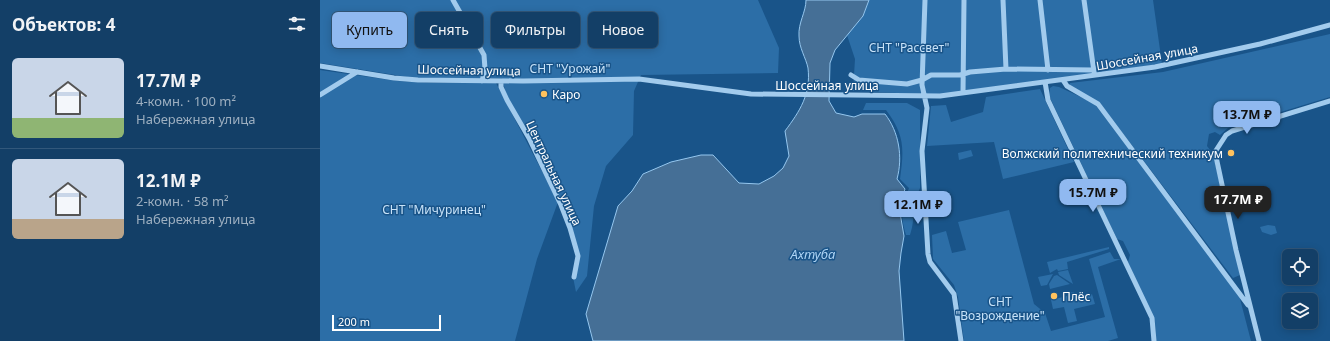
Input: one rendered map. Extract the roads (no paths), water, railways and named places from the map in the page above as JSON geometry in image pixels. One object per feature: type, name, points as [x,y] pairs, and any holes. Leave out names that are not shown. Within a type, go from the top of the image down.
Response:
[{"type":"street","points":[[453,0],[484,55],[485,69],[482,81]]},
{"type":"street","points":[[926,0],[923,91],[927,108],[922,151],[928,254],[930,262],[954,294],[961,341]]},
{"type":"street","points":[[963,93],[964,0]]},
{"type":"street","points":[[1003,0],[1006,69]]},
{"type":"street","points":[[1040,0],[1048,70]]},
{"type":"street","points":[[1084,0],[1094,76]]},
{"type":"street","name":"Шоссейная улица","points":[[320,66],[418,80],[501,81],[639,79],[744,93],[925,96],[963,93],[1094,76],[1184,61],[1260,44],[1330,25]]},
{"type":"street","points":[[851,75],[859,80],[907,84],[931,75],[963,75],[970,72],[1006,69],[1038,71],[1093,70]]},
{"type":"street","points":[[320,94],[357,72]]},
{"type":"street","points":[[1063,80],[1066,86],[1098,104],[1250,308]]},
{"type":"street","name":"Центральная улица","points":[[501,81],[501,87],[507,100],[529,138],[561,205],[570,228],[578,256],[574,277]]},
{"type":"street","points":[[1046,82],[1048,100],[1152,318],[1154,341]]},
{"type":"street","points":[[1259,341],[1250,308],[1215,152],[1226,135],[1232,131],[1330,101]]},
{"type":"street","points":[[1230,280],[1237,282],[1241,280],[1243,275]]},
{"type":"water","name":"Ахтуба","points":[[806,0],[869,0],[863,16],[835,50],[830,63],[829,101],[836,113],[854,117],[862,114],[885,114],[897,137],[900,162],[897,179],[905,189],[899,207],[904,236],[899,271],[904,341],[593,341],[586,314],[618,206],[632,191],[643,174],[671,162],[701,155],[713,155],[739,183],[759,184],[774,176],[783,168],[789,156],[785,131],[800,109],[808,86],[808,68],[800,45],[799,36]]},
{"type":"place","name":"Каро","points":[[544,94]]},
{"type":"place","name":"Волжский политехнический техникум","points":[[1231,153]]},
{"type":"place","name":"Плёс","points":[[1054,296]]},
{"type":"park label","name":"СНТ \"Рассвет\"","points":[[909,47]]},
{"type":"park label","name":"СНТ \"Урожай\"","points":[[570,68]]},
{"type":"park label","name":"СНТ \"Мичуринец\"","points":[[434,209]]},
{"type":"park label","name":"СНТ \"Возрождение\"","points":[[1000,308]]}]
